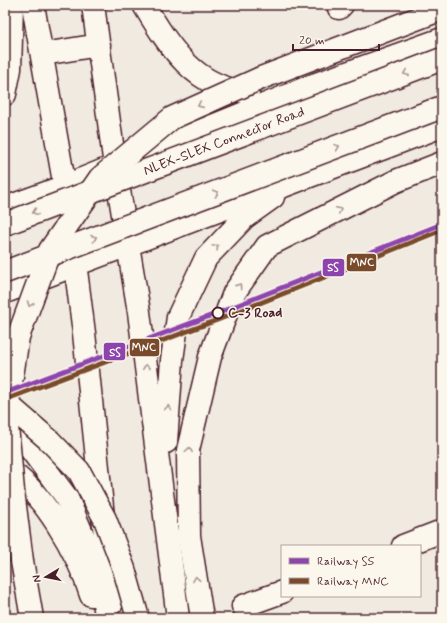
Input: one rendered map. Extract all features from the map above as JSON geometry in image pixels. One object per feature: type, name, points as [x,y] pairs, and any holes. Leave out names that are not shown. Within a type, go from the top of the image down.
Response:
[{"type":"main road","points":[[5,94],[10,69],[12,5]]},
{"type":"main road","points":[[34,5],[65,186],[84,333],[113,618]]},
{"type":"main road","points":[[93,5],[115,166],[139,312],[178,618]]},
{"type":"main road","points":[[144,5],[165,40],[186,65],[211,82],[239,91],[270,93],[316,84]]},
{"type":"main road","points":[[32,618],[13,491],[6,415],[18,337],[50,250],[100,178],[172,118],[262,78],[442,10]]},
{"type":"main road","points":[[5,208],[65,186],[316,84],[442,39]]},
{"type":"main road","points":[[43,54],[99,45]]},
{"type":"main road","name":"NLEX-SLEX Connector Road","points":[[5,224],[442,59]]},
{"type":"main road","points":[[5,272],[442,107]]},
{"type":"main road","points":[[5,292],[442,126]]},
{"type":"main road","points":[[202,618],[189,536],[188,450],[210,357],[234,293],[268,246],[396,181],[442,163]]},
{"type":"main road","points":[[164,503],[172,360],[178,317],[206,258],[245,217],[295,181]]},
{"type":"main road","points":[[5,402],[49,440],[79,471],[105,519],[124,569],[138,618]]},
{"type":"main road","points":[[5,428],[29,447],[67,498],[96,566],[107,618]]},
{"type":"main road","points":[[5,468],[18,475],[42,501],[66,539],[88,585],[99,618]]},
{"type":"main road","points":[[406,545],[442,531]]},
{"type":"main road","points":[[243,606],[281,592]]},
{"type":"rail line","name":"SS","points":[[5,393],[218,313],[442,224]]},
{"type":"rail line","name":"MNC","points":[[7,399],[220,319],[442,230]]},
{"type":"place","name":"C-3 Road","points":[[218,313]]}]
